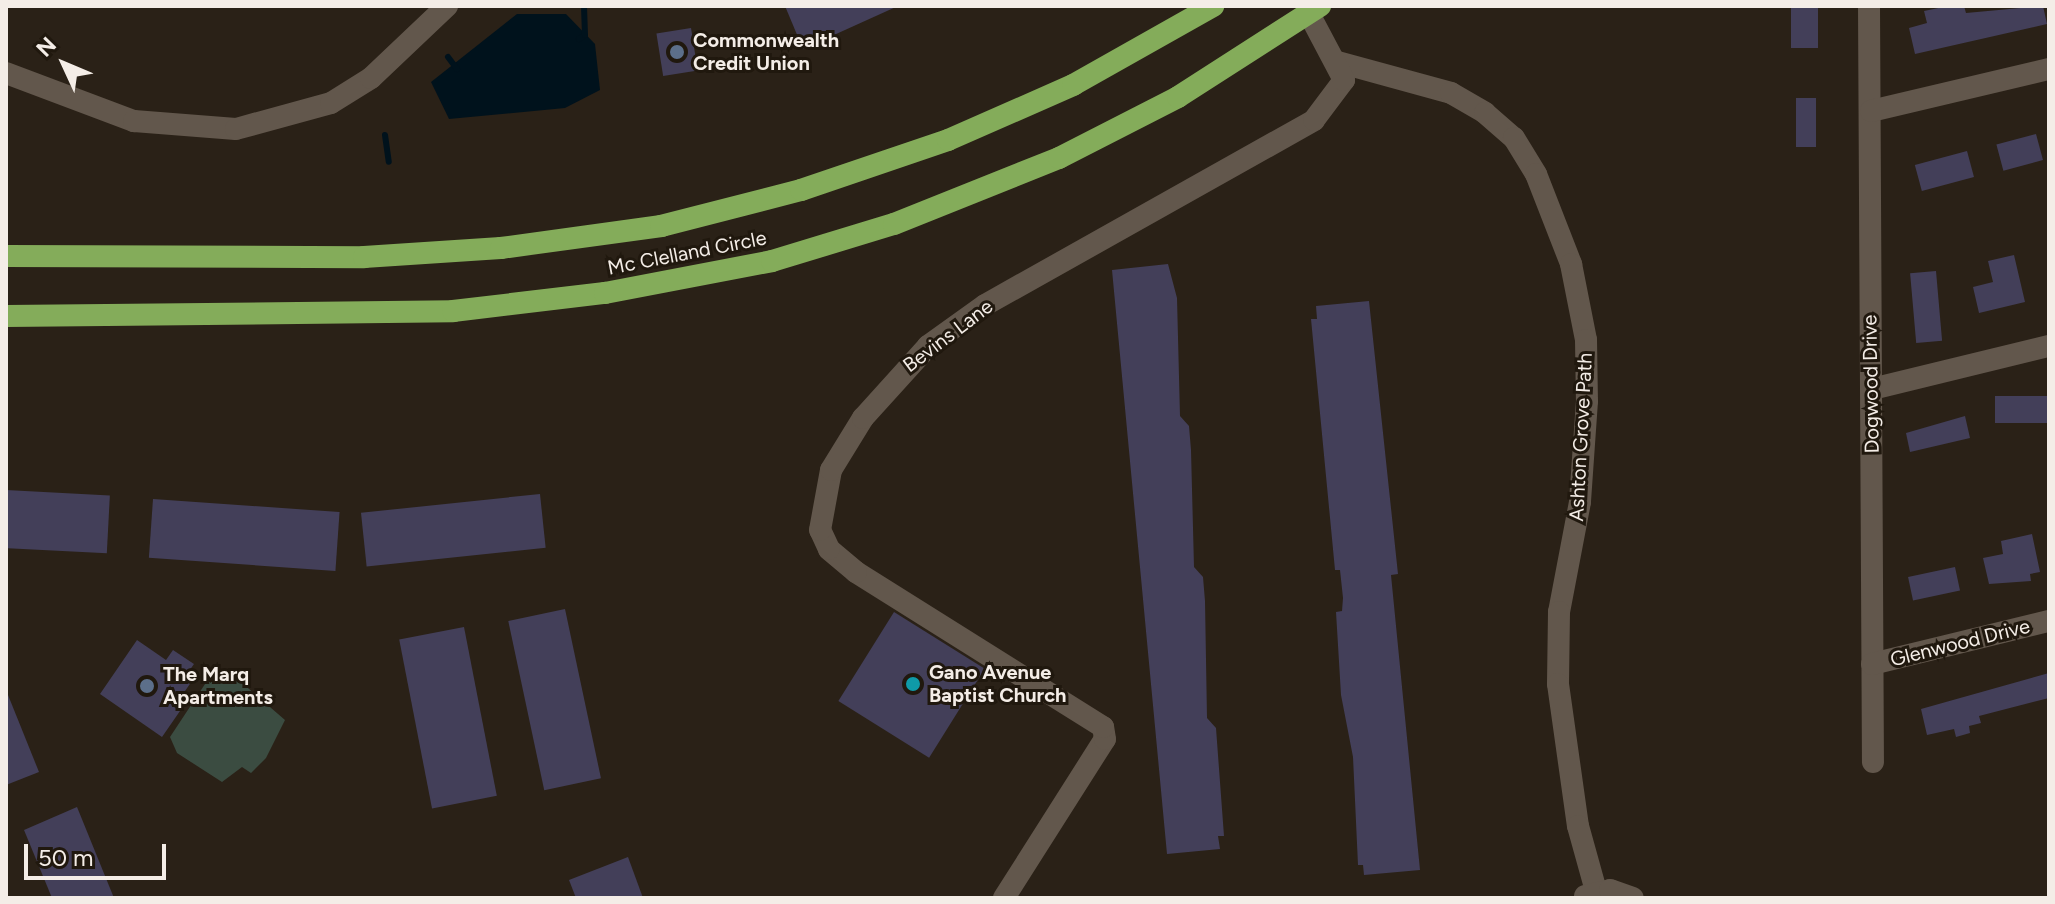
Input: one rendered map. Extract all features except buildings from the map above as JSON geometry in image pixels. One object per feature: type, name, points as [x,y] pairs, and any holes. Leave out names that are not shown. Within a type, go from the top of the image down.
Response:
[{"type":"highway","name":"Mc Clelland Circle","points":[[6,256],[364,257],[501,248],[661,226],[801,190],[948,140],[1073,85],[1213,6]]},
{"type":"highway","name":"Mc Clelland Circle","points":[[6,316],[453,311],[605,293],[772,261],[906,220],[1047,163],[1178,97],[1311,9]]},
{"type":"street","points":[[6,73],[134,121],[236,129],[331,103],[371,78],[447,6]]},
{"type":"street","name":"Dogwood Drive","points":[[1869,6],[1873,762]]},
{"type":"street","points":[[1311,9],[1338,62]]},
{"type":"street","name":"Ashton Grove Path","points":[[1338,62],[1451,93],[1485,113],[1514,138],[1536,174],[1571,264],[1586,340],[1587,401],[1580,502],[1559,612],[1558,684],[1590,895],[1633,898]]},
{"type":"street","name":"Bevins Lane","points":[[1004,898],[1105,739],[1103,727],[856,572],[829,549],[820,530],[831,470],[863,418],[928,346],[985,305],[1314,120],[1344,80],[1338,62]]},
{"type":"street","points":[[1871,111],[2049,69]]},
{"type":"street","points":[[1872,389],[2049,346]]},
{"type":"street","name":"Glenwood Drive","points":[[1872,664],[2049,621]]},
{"type":"green space","points":[[234,676],[285,720],[266,758],[251,773],[242,767],[222,782],[177,753],[170,737],[209,678]]},
{"type":"water","points":[[517,14],[566,14],[595,44],[600,90],[565,108],[449,119],[431,82]]},
{"type":"waterway","points":[[579,39],[585,35],[584,6]]},
{"type":"waterway","points":[[448,57],[457,69]]},
{"type":"waterway","points":[[385,135],[389,162]]},
{"type":"place","name":"Commonwealth Credit Union","points":[[677,52]]},
{"type":"place","name":"Gano Avenue Baptist Church","points":[[913,684]]},
{"type":"place","name":"The Marq Apartments","points":[[147,686]]}]
